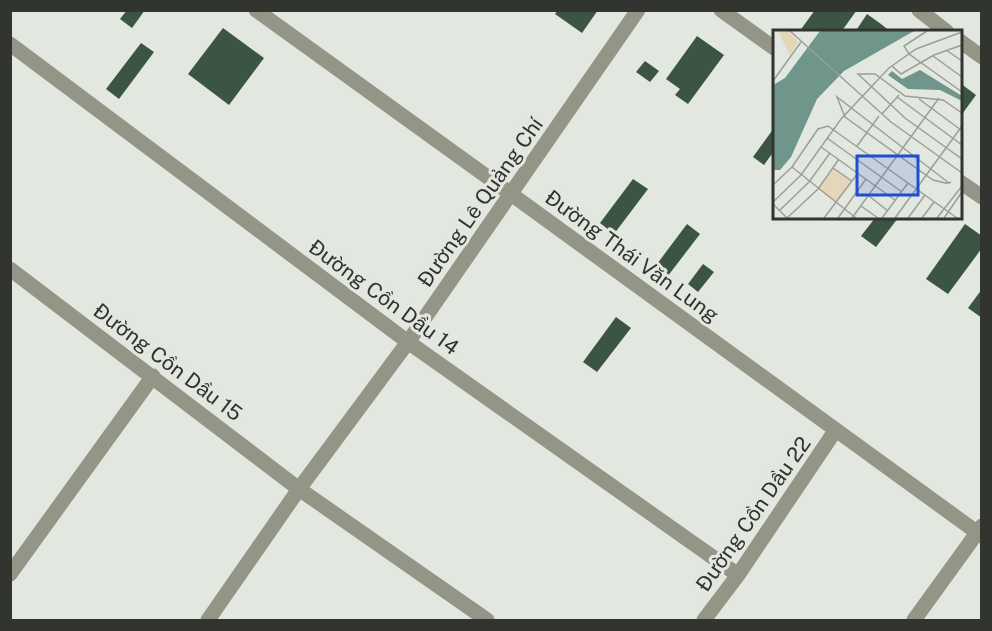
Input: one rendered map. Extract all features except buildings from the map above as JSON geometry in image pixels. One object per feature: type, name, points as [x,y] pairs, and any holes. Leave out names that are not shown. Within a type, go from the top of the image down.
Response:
[{"type":"street","name":"Đường Thái Văn Lung","points":[[256,10],[835,431],[980,532]]},
{"type":"street","name":"Đường Lê Quảng Chí","points":[[208,621],[299,489],[408,342],[638,10]]},
{"type":"street","points":[[722,10],[773,47]]},
{"type":"street","points":[[918,10],[944,30]]},
{"type":"street","points":[[962,43],[981,57]]},
{"type":"street","name":"Đường Cồn Dầu 14","points":[[10,44],[408,342],[738,575]]},
{"type":"street","points":[[962,183],[981,197]]},
{"type":"street","name":"Đường Cồn Dầu 15","points":[[10,269],[299,489],[487,621]]},
{"type":"street","points":[[10,574],[153,376]]},
{"type":"street","name":"Đường Cồn Dầu 22","points":[[704,621],[738,575],[835,431]]},
{"type":"street","points":[[914,621],[980,532]]}]
